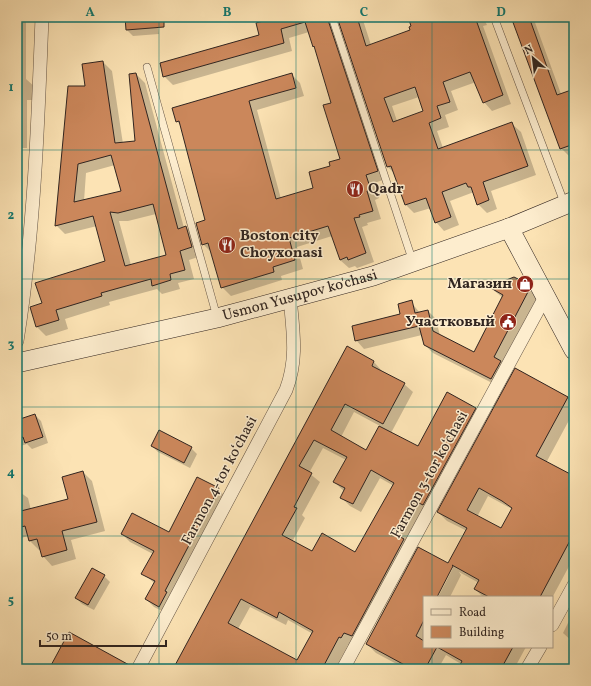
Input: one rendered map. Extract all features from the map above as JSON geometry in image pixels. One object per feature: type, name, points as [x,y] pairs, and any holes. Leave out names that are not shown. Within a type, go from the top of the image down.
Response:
[{"type":"main road","name":"Usmon Yusupov ko'chasi","points":[[17,363],[217,318],[373,276],[509,228],[569,203]]},
{"type":"main road","points":[[509,228],[574,350]]},
{"type":"street","points":[[17,341],[25,295],[35,178],[42,17]]},
{"type":"street","name":"Farmon 3-tor koʻchasi","points":[[343,669],[546,297]]},
{"type":"street","name":"Farmon 4-tor koʻchasi","points":[[138,669],[286,390],[292,375],[295,358],[290,298]]},
{"type":"street","points":[[553,623],[574,585]]},
{"type":"street","points":[[527,669],[539,648]]},
{"type":"lane","points":[[332,17],[413,262]]},
{"type":"lane","points":[[494,17],[569,203]]},
{"type":"lane","points":[[147,67],[217,318]]},
{"type":"building","points":[[125,17],[164,17],[164,27],[126,30]]},
{"type":"building","points":[[277,17],[327,17],[378,171],[366,175],[371,190],[367,191],[373,211],[354,218],[366,253],[348,260],[347,257],[340,260],[328,226],[289,238],[295,260],[273,267],[274,272],[221,288],[208,243],[202,245],[196,223],[205,220],[179,121],[176,122],[172,108],[292,73],[296,88],[249,101],[276,199],[313,188],[309,172],[330,166],[329,162],[340,159],[323,105],[331,103],[314,46],[313,47],[305,22],[281,29],[284,43],[163,77],[160,63],[259,35],[256,23]]},
{"type":"building","points":[[337,17],[357,17],[366,46],[410,30],[409,27],[411,26],[408,17],[475,17],[503,95],[483,103],[470,72],[443,82],[450,102],[437,106],[441,118],[429,123],[438,149],[512,122],[528,166],[483,182],[489,200],[477,205],[471,187],[468,187],[466,183],[442,192],[451,217],[435,223],[426,198],[405,205],[391,166],[387,167]],"holes":[[[415,87],[423,111],[393,122],[384,98]]]},
{"type":"building","points":[[511,17],[529,17],[557,95],[574,89],[574,144],[560,149]]},
{"type":"building","points":[[103,61],[115,143],[135,141],[129,74],[136,73],[178,229],[186,226],[192,247],[180,251],[185,270],[170,274],[171,280],[152,286],[151,279],[101,293],[102,296],[56,310],[59,320],[36,327],[30,307],[42,303],[35,283],[105,261],[93,216],[55,226],[68,86],[85,86],[82,64]],"holes":[[[111,155],[121,191],[74,202],[78,164]],[[153,204],[166,255],[125,266],[110,212],[118,213]]]},
{"type":"building","points":[[514,277],[526,283],[529,290],[494,357],[501,361],[491,379],[424,345],[419,326],[355,341],[352,326],[400,314],[398,304],[412,300],[415,313],[428,310],[433,331],[474,352],[503,295],[489,287]]},
{"type":"building","points":[[347,346],[374,361],[372,366],[405,383],[383,424],[345,404],[331,430],[366,450],[379,426],[418,446],[447,392],[476,408],[423,505],[415,501],[397,535],[404,539],[352,636],[344,633],[341,638],[339,637],[322,669],[173,669]],"holes":[[[314,440],[347,457],[333,482],[345,488],[340,498],[353,504],[371,470],[394,483],[355,552],[322,533],[312,551],[282,535],[297,508],[294,507],[312,473],[299,466]],[[241,599],[277,618],[279,612],[313,631],[297,660],[228,623]]]},
{"type":"building","points":[[515,368],[568,397],[536,456],[574,476],[574,533],[541,596],[487,596],[474,589],[479,580],[452,565],[453,566],[438,596],[423,596],[423,622],[416,636],[423,640],[423,648],[436,648],[425,669],[412,669],[366,644],[418,547],[448,563],[467,528],[437,512]],"holes":[[[479,488],[512,508],[501,528],[467,510]]]},
{"type":"building","points":[[35,414],[43,437],[25,443],[23,437],[17,439],[17,420]]},
{"type":"building","points":[[159,430],[192,447],[184,463],[151,446]]},
{"type":"building","points":[[83,471],[97,522],[62,531],[67,550],[42,557],[37,539],[29,541],[25,526],[17,528],[17,512],[68,499],[62,477]]},
{"type":"building","points":[[197,477],[219,488],[165,591],[167,592],[159,607],[145,599],[155,581],[141,574],[154,551],[121,534],[132,513],[169,532]]},
{"type":"building","points":[[92,568],[105,575],[88,605],[75,598]]},
{"type":"building","points":[[69,632],[131,666],[130,669],[49,669]]},
{"type":"building","points":[[439,648],[512,648],[501,669],[458,669],[462,661]]},
{"type":"place","name":"Qadr","points":[[355,189]]},
{"type":"place","name":"Boston city Choyxonasi","points":[[227,245]]},
{"type":"place","name":"Магазин","points":[[525,284]]},
{"type":"place","name":"Участковый","points":[[508,322]]}]
